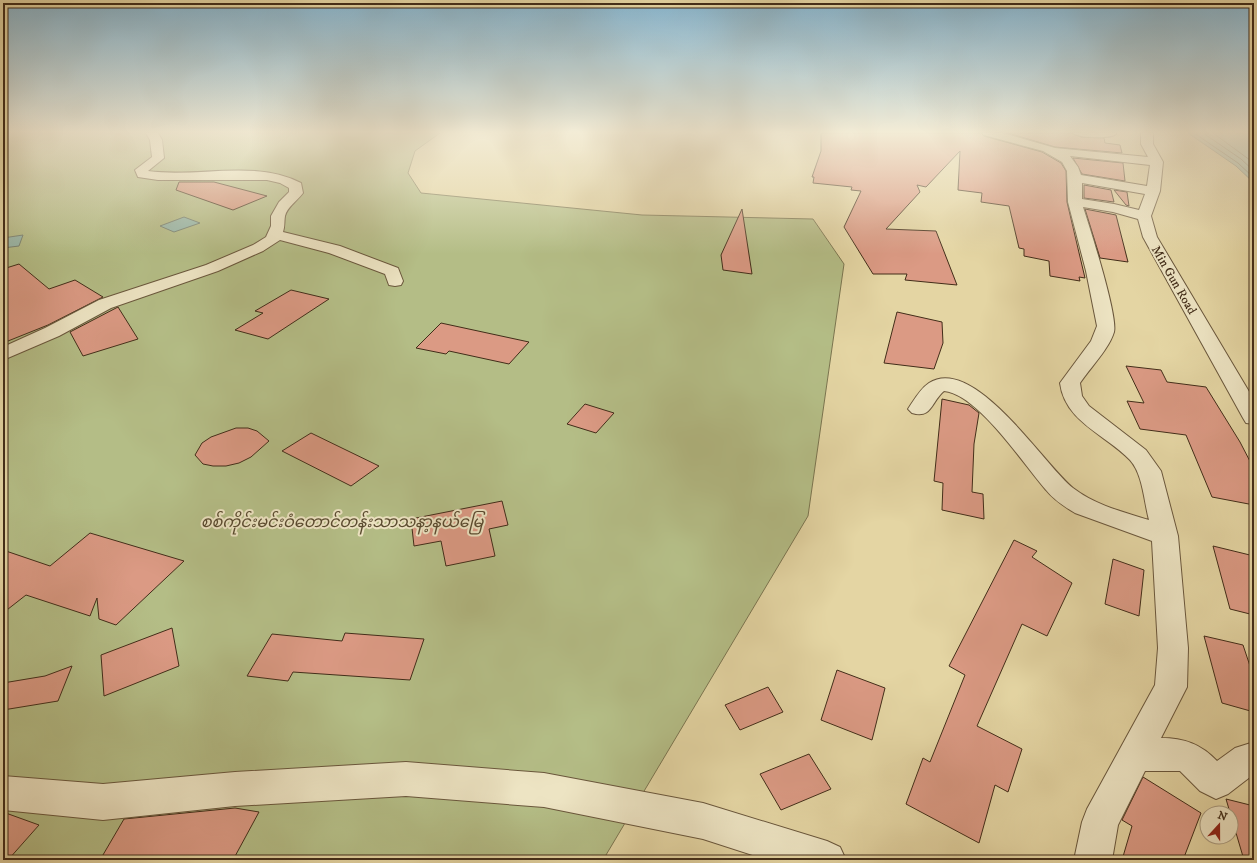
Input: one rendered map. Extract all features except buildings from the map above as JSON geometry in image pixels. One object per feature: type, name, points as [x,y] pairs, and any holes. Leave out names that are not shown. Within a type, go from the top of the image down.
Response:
[{"type":"street","points":[[3,354],[52,332],[104,304],[212,268],[258,248],[273,239],[278,226],[278,216],[284,205],[296,193],[296,186],[291,181],[275,177],[247,175],[197,177],[153,176],[142,173]]},
{"type":"street","points":[[1073,173],[1075,190],[1106,326],[1105,334],[1070,383],[1072,396],[1081,410],[1138,455],[1149,471],[1165,536],[1172,648],[1171,687],[1100,822],[1093,860]]},
{"type":"street","points":[[1075,190],[1114,208],[1144,216],[1153,191],[1156,173]]},
{"type":"street","points":[[1075,190],[1153,191]]},
{"type":"street","name":"Min Gun Road","points":[[1144,216],[1150,237],[1159,256],[1254,418]]},
{"type":"street","points":[[274,235],[298,239],[392,270],[395,281]]},
{"type":"street","points":[[919,409],[937,387],[942,384],[960,389],[975,398],[1006,425],[1055,484],[1072,500],[1084,507],[1165,536]]},
{"type":"street","points":[[1136,755],[1183,755],[1191,759],[1216,782],[1247,758],[1254,758]]},
{"type":"street","points":[[3,793],[103,802],[235,789],[406,779],[521,788],[544,790],[702,821],[827,860]]},
{"type":"green space","name":"စစ်ကိုင်းမင်းဝံတောင်တန်းသာသနာ့နယ်မြေ","points":[[3,173],[408,173],[421,193],[642,215],[813,219],[844,264],[808,516],[603,860],[3,860]]},
{"type":"water","points":[[1244,173],[1254,173],[1254,183]]},
{"type":"water","points":[[184,217],[200,223],[174,232],[160,226]]},
{"type":"water","points":[[23,235],[19,246],[3,248],[3,238]]}]
